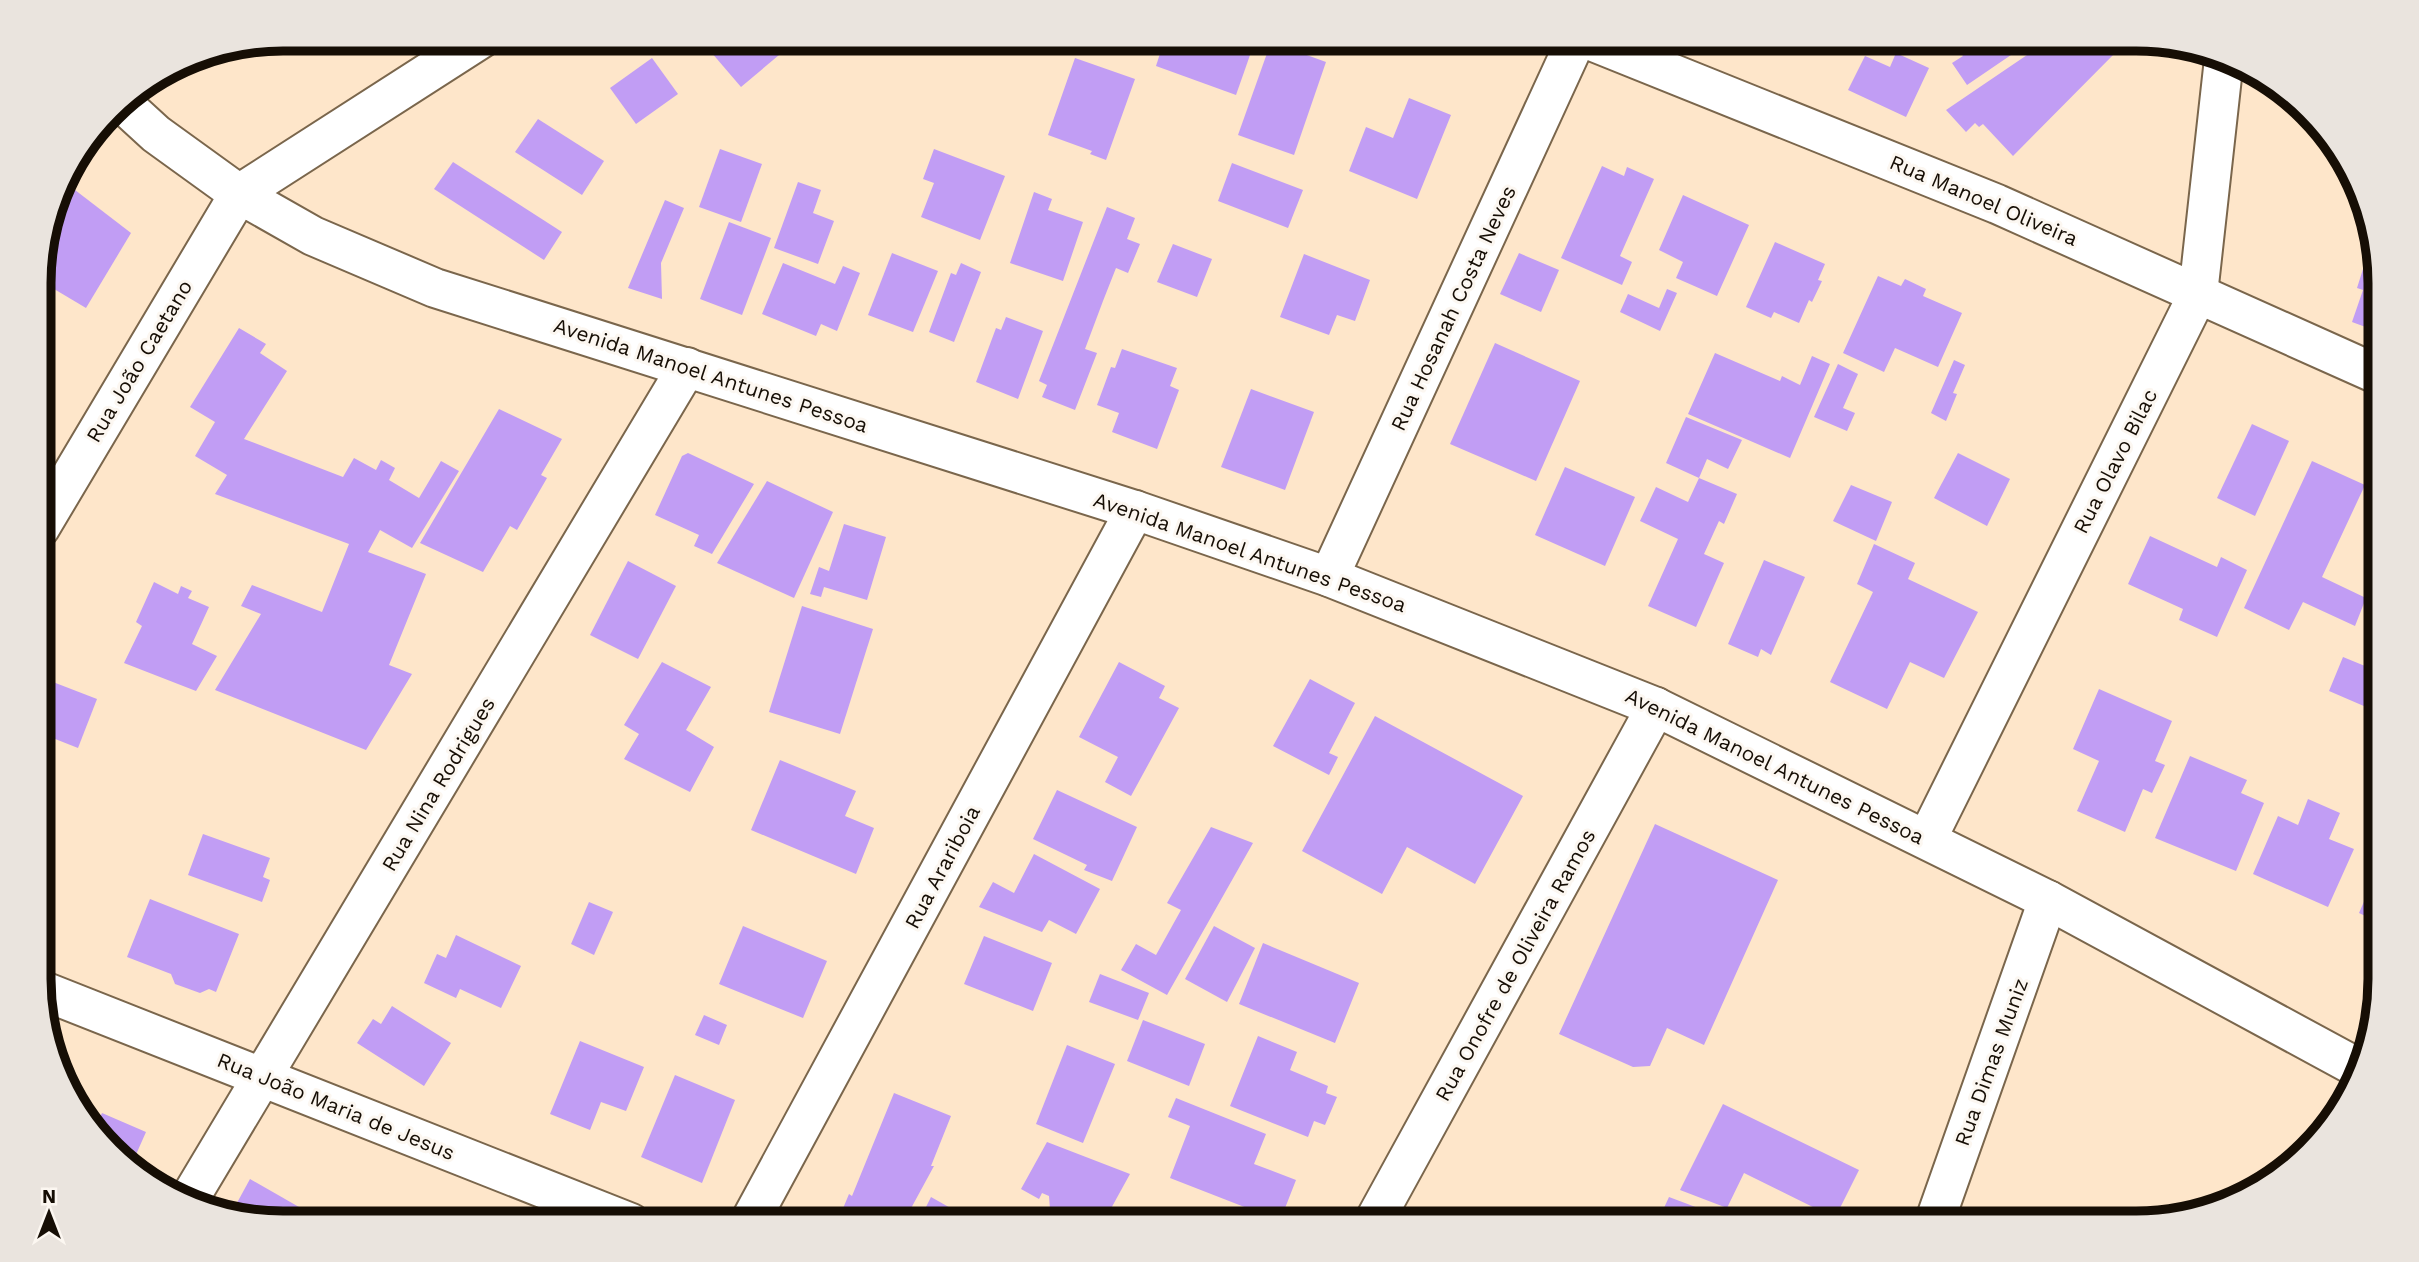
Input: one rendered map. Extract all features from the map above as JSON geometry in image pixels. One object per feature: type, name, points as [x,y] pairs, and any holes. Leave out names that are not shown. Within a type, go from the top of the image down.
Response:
[{"type":"street","points":[[239,194],[462,51]]},
{"type":"street","name":"Rua Hosanah Costa Neves","points":[[1328,577],[1571,51]]},
{"type":"street","name":"Rua Manoel Oliveira","points":[[1616,51],[1984,199],[2368,370]]},
{"type":"street","name":"Rua Olavo Bilac","points":[[1927,839],[2198,295],[2223,68]]},
{"type":"street","name":"Avenida Manoel Antunes Pessoa","points":[[129,109],[156,134],[239,194],[313,236],[435,288],[1135,510],[1328,577],[1656,707],[2048,900],[2352,1065]]},
{"type":"street","name":"Rua João Caetano","points":[[51,510],[239,194]]},
{"type":"street","name":"Rua Nina Rodrigues","points":[[193,1193],[687,367]]},
{"type":"street","name":"Rua Arariboia","points":[[755,1211],[1135,510]]},
{"type":"street","name":"Rua Onofre de Oliveira Ramos","points":[[1380,1211],[1656,707]]},
{"type":"street","name":"Rua Dimas Muniz","points":[[1938,1211],[2048,900]]},
{"type":"street","name":"Rua João Maria de Jesus","points":[[52,994],[601,1211]]},
{"type":"building","points":[[710,51],[784,51],[741,87]]},
{"type":"building","points":[[1161,51],[1251,51],[1236,95],[1156,66]]},
{"type":"building","points":[[1268,51],[1296,51],[1326,62],[1294,155],[1238,135]]},
{"type":"building","points":[[1960,51],[2017,51],[1967,85],[1952,63],[1963,56]]},
{"type":"building","points":[[2033,51],[2117,51],[2013,156],[1983,124],[1979,127],[1975,123],[1966,132],[1946,110]]},
{"type":"building","points":[[1896,53],[1929,68],[1906,117],[1848,90],[1865,56],[1890,67]]},
{"type":"building","points":[[652,58],[678,94],[636,124],[610,88]]},
{"type":"building","points":[[1075,58],[1135,79],[1106,160],[1090,154],[1092,151],[1048,135]]},
{"type":"building","points":[[1409,98],[1451,115],[1417,199],[1349,171],[1366,127],[1393,138]]},
{"type":"building","points":[[538,119],[604,161],[582,195],[515,152]]},
{"type":"building","points":[[720,149],[762,164],[741,222],[699,207]]},
{"type":"building","points":[[934,149],[1005,176],[980,240],[921,217],[934,183],[923,179]]},
{"type":"building","points":[[453,162],[562,232],[544,260],[434,189]]},
{"type":"building","points":[[1232,163],[1303,190],[1288,228],[1218,201]]},
{"type":"building","points":[[1602,166],[1624,176],[1627,167],[1654,179],[1620,256],[1632,262],[1622,285],[1561,258]]},
{"type":"building","points":[[798,182],[821,190],[813,213],[834,221],[818,264],[774,248]]},
{"type":"building","points":[[72,188],[131,233],[86,308],[51,287],[55,238]]},
{"type":"building","points":[[1034,192],[1052,199],[1048,210],[1083,222],[1063,281],[1010,263]]},
{"type":"building","points":[[1683,195],[1749,225],[1717,296],[1676,278],[1683,262],[1659,250]]},
{"type":"building","points":[[665,200],[684,208],[661,263],[662,299],[628,288]]},
{"type":"building","points":[[1107,207],[1135,218],[1127,239],[1140,244],[1128,273],[1116,268],[1103,301],[1085,349],[1097,353],[1075,410],[1042,397],[1047,385],[1039,381]]},
{"type":"building","points":[[729,222],[771,238],[742,315],[700,299]]},
{"type":"building","points":[[1775,242],[1825,264],[1818,280],[1822,281],[1812,302],[1809,300],[1799,323],[1774,312],[1771,318],[1746,307]]},
{"type":"building","points":[[1173,244],[1212,259],[1197,297],[1157,282]]},
{"type":"building","points":[[892,253],[938,271],[913,332],[868,315]]},
{"type":"building","points":[[1519,253],[1559,270],[1541,312],[1500,294]]},
{"type":"building","points":[[1304,254],[1370,280],[1355,321],[1337,315],[1329,335],[1280,317]]},
{"type":"building","points":[[783,263],[835,284],[843,266],[860,273],[837,331],[821,324],[816,336],[762,314]]},
{"type":"building","points":[[961,263],[981,272],[954,342],[929,332],[951,273],[956,275]]},
{"type":"building","points":[[2363,269],[2367,271],[2368,328],[2352,322],[2363,290],[2357,288]]},
{"type":"building","points":[[1878,276],[1901,286],[1905,279],[1926,289],[1923,296],[1962,313],[1938,367],[1895,348],[1884,372],[1843,353]]},
{"type":"building","points":[[1667,289],[1677,293],[1660,331],[1620,312],[1628,294],[1659,308]]},
{"type":"building","points":[[1006,317],[1043,331],[1018,399],[976,382],[996,328],[1001,330]]},
{"type":"building","points":[[239,328],[266,344],[260,353],[287,371],[244,439],[343,477],[354,458],[376,470],[381,460],[395,468],[389,480],[419,498],[441,461],[459,471],[412,548],[380,530],[368,552],[426,574],[389,665],[412,674],[366,750],[215,690],[261,614],[241,606],[252,585],[322,612],[349,544],[215,494],[227,475],[195,456],[215,422],[190,407]]},
{"type":"building","points":[[1495,343],[1580,381],[1536,481],[1450,444]]},
{"type":"building","points":[[1122,349],[1177,368],[1170,386],[1179,390],[1157,449],[1112,432],[1119,413],[1097,405],[1111,367],[1115,368]]},
{"type":"building","points":[[1715,353],[1780,381],[1782,376],[1800,385],[1812,356],[1830,364],[1790,458],[1688,414]]},
{"type":"building","points":[[1954,360],[1965,365],[1953,393],[1957,394],[1946,421],[1931,413]]},
{"type":"building","points":[[1838,364],[1858,374],[1843,408],[1855,413],[1847,431],[1814,417]]},
{"type":"building","points":[[1251,389],[1314,412],[1285,490],[1221,467]]},
{"type":"building","points":[[499,409],[562,439],[541,475],[547,478],[517,530],[510,526],[483,572],[420,543]]},
{"type":"building","points":[[1686,417],[1742,440],[1728,469],[1707,459],[1699,478],[1666,463]]},
{"type":"building","points":[[2252,424],[2289,441],[2255,516],[2217,498]]},
{"type":"building","points":[[688,453],[754,484],[712,554],[694,546],[699,535],[655,515],[682,456]]},
{"type":"building","points":[[1958,453],[2010,479],[1987,526],[1934,498]]},
{"type":"building","points":[[2312,461],[2365,485],[2322,577],[2366,598],[2355,626],[2303,602],[2289,630],[2244,608]]},
{"type":"building","points":[[1565,467],[1635,497],[1605,566],[1535,535]]},
{"type":"building","points":[[1699,478],[1737,494],[1724,524],[1719,521],[1704,554],[1724,563],[1696,627],[1648,606],[1678,539],[1640,521],[1656,487],[1688,502]]},
{"type":"building","points":[[767,481],[833,512],[794,598],[717,563]]},
{"type":"building","points":[[1851,485],[1892,502],[1876,541],[1833,521]]},
{"type":"building","points":[[844,524],[886,537],[867,600],[824,587],[821,597],[810,594],[819,567],[829,571]]},
{"type":"building","points":[[2150,536],[2217,567],[2221,557],[2247,570],[2217,637],[2179,620],[2183,609],[2128,584]]},
{"type":"building","points":[[1874,544],[1915,563],[1908,579],[1978,612],[1944,678],[1910,662],[1887,709],[1830,682],[1873,592],[1857,584]]},
{"type":"building","points":[[1764,560],[1805,577],[1771,655],[1761,649],[1758,657],[1728,644]]},
{"type":"building","points":[[628,561],[676,586],[638,659],[590,635]]},
{"type":"building","points":[[154,582],[178,594],[181,586],[192,591],[188,598],[209,607],[192,644],[217,656],[196,691],[124,663],[142,626],[136,622]]},
{"type":"building","points":[[802,606],[873,629],[840,734],[769,712]]},
{"type":"building","points":[[2343,657],[2365,666],[2368,662],[2368,708],[2329,691]]},
{"type":"building","points":[[662,662],[711,687],[686,730],[714,747],[690,792],[624,759],[639,734],[624,725]]},
{"type":"building","points":[[1119,662],[1165,686],[1159,698],[1179,708],[1131,796],[1105,782],[1118,757],[1079,737]]},
{"type":"building","points":[[1310,679],[1355,703],[1329,753],[1338,757],[1329,775],[1273,746]]},
{"type":"building","points":[[51,681],[97,699],[78,748],[51,737]]},
{"type":"building","points":[[2099,689],[2172,721],[2155,761],[2165,765],[2152,793],[2143,789],[2125,832],[2077,811],[2099,761],[2073,749]]},
{"type":"building","points":[[1375,716],[1523,796],[1475,884],[1407,847],[1382,894],[1302,851]]},
{"type":"building","points":[[2190,756],[2247,780],[2241,793],[2264,803],[2236,871],[2155,838]]},
{"type":"building","points":[[780,760],[856,791],[845,816],[874,828],[856,874],[751,830]]},
{"type":"building","points":[[1057,790],[1137,827],[1112,881],[1084,870],[1087,865],[1033,839]]},
{"type":"building","points":[[2308,799],[2340,813],[2329,839],[2354,849],[2328,907],[2253,874],[2278,816],[2298,825]]},
{"type":"building","points":[[1655,824],[1778,880],[1704,1045],[1667,1028],[1650,1066],[1633,1067],[1559,1034]]},
{"type":"building","points":[[1211,827],[1253,843],[1167,995],[1121,970],[1136,944],[1156,955],[1181,910],[1167,903]]},
{"type":"building","points":[[203,834],[270,858],[263,877],[270,880],[262,902],[188,875]]},
{"type":"building","points":[[1034,854],[1100,889],[1076,934],[1049,920],[1042,932],[979,907],[993,882],[1014,893]]},
{"type":"building","points":[[2368,892],[2368,917],[2359,913]]},
{"type":"building","points":[[150,899],[239,934],[216,992],[209,989],[200,993],[175,984],[171,974],[127,957]]},
{"type":"building","points":[[589,902],[613,912],[594,955],[571,944]]},
{"type":"building","points":[[743,926],[827,961],[803,1018],[719,984]]},
{"type":"building","points":[[1214,926],[1255,948],[1227,1002],[1185,979]]},
{"type":"building","points":[[456,935],[521,966],[501,1008],[460,989],[456,998],[424,983],[437,954],[446,958]]},
{"type":"building","points":[[984,936],[1052,963],[1033,1011],[964,984]]},
{"type":"building","points":[[1263,943],[1359,983],[1335,1043],[1239,1004]]},
{"type":"building","points":[[1100,974],[1149,993],[1138,1020],[1089,1002]]},
{"type":"building","points":[[392,1006],[451,1043],[424,1086],[357,1043],[373,1019],[381,1024]]},
{"type":"building","points":[[704,1015],[727,1025],[719,1045],[695,1035]]},
{"type":"building","points":[[1143,1020],[1205,1044],[1189,1086],[1127,1061]]},
{"type":"building","points":[[1258,1036],[1297,1052],[1290,1070],[1328,1086],[1326,1093],[1337,1097],[1325,1125],[1314,1121],[1308,1137],[1230,1106]]},
{"type":"building","points":[[580,1041],[644,1067],[626,1111],[601,1102],[590,1130],[550,1114]]},
{"type":"building","points":[[1067,1045],[1115,1064],[1083,1143],[1036,1124]]},
{"type":"building","points":[[675,1075],[735,1100],[702,1183],[641,1157]]},
{"type":"building","points":[[894,1093],[951,1116],[931,1166],[934,1166],[910,1211],[842,1211],[849,1194],[852,1196]]},
{"type":"building","points":[[1176,1098],[1266,1134],[1254,1164],[1296,1180],[1284,1211],[1254,1211],[1170,1178],[1190,1126],[1168,1117]]},
{"type":"building","points":[[1723,1104],[1859,1170],[1838,1211],[1821,1211],[1744,1173],[1727,1208],[1680,1190]]},
{"type":"building","points":[[102,1113],[146,1132],[135,1158],[108,1132],[99,1120]]},
{"type":"building","points":[[1047,1142],[1130,1174],[1110,1211],[1050,1211],[1049,1196],[1042,1193],[1039,1199],[1021,1189]]},
{"type":"building","points":[[250,1179],[306,1211],[253,1209],[236,1206]]},
{"type":"building","points":[[931,1197],[956,1211],[924,1211]]},
{"type":"building","points":[[1669,1197],[1706,1211],[1663,1211]]}]
